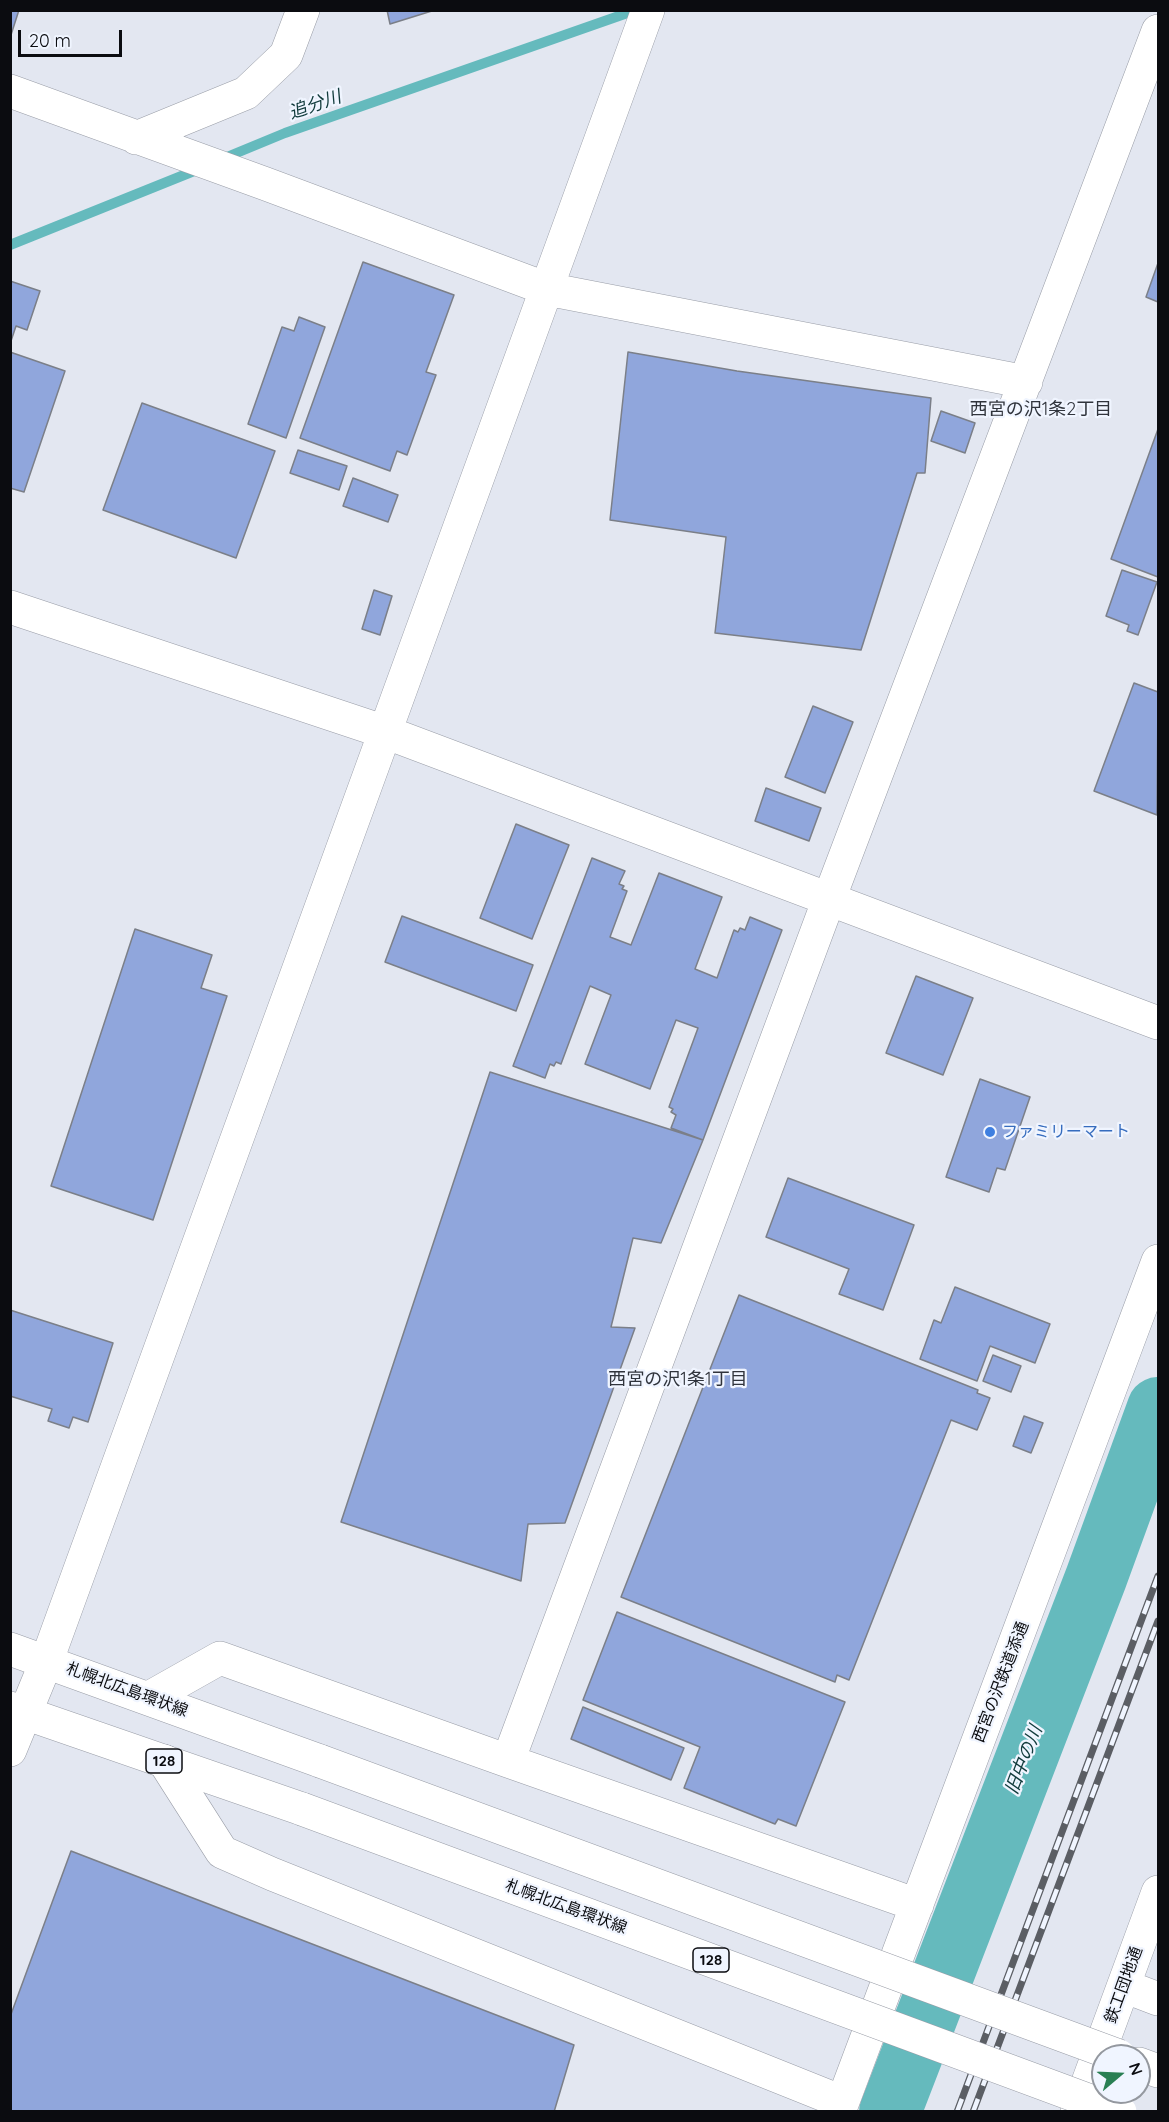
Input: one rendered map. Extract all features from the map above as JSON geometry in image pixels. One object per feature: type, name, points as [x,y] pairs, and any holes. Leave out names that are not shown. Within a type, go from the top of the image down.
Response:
[{"type":"street","points":[[148,142],[246,93],[286,55],[303,10]]},
{"type":"street","points":[[10,1750],[18,1710],[47,1660],[643,24]]},
{"type":"street","points":[[508,1761],[829,899],[1158,31]]},
{"type":"street","points":[[10,91],[547,289],[1026,382]]},
{"type":"street","points":[[10,607],[385,732],[1158,1023]]},
{"type":"street","name":"西宮の沢鉄道添通","points":[[840,2107],[1158,1261]]},
{"type":"street","name":"札幌北広島環状線","points":[[10,1649],[47,1660],[1091,2046]]},
{"type":"street","points":[[149,1698],[220,1658],[917,1905]]},
{"type":"street","name":"札幌北広島環状線","points":[[18,1710],[302,1809],[1120,2112]]},
{"type":"street","points":[[164,1761],[222,1852],[840,2107]]},
{"type":"street","name":"鉄工団地通","points":[[1077,2112],[1158,1892]]},
{"type":"street","points":[[1124,1986],[1158,1999]]},
{"type":"building","points":[[10,10],[19,10],[10,38]]},
{"type":"building","points":[[387,10],[435,10],[390,24]]},
{"type":"building","points":[[363,262],[454,295],[426,372],[436,375],[407,455],[397,451],[390,471],[300,438]]},
{"type":"building","points":[[1158,263],[1158,302],[1146,297]]},
{"type":"building","points":[[10,281],[40,291],[27,330],[16,326],[11,341]]},
{"type":"building","points":[[299,317],[325,327],[286,438],[248,424],[282,327],[294,331]]},
{"type":"building","points":[[10,352],[65,371],[24,492],[10,488]]},
{"type":"building","points":[[628,352],[737,371],[931,398],[925,473],[917,473],[861,650],[715,633],[726,537],[610,520]]},
{"type":"building","points":[[142,403],[275,451],[236,558],[103,510]]},
{"type":"building","points":[[941,411],[975,423],[965,453],[931,441]]},
{"type":"building","points":[[1158,429],[1158,577],[1111,559]]},
{"type":"building","points":[[298,450],[347,466],[339,490],[290,473]]},
{"type":"building","points":[[353,478],[398,495],[388,522],[343,506]]},
{"type":"building","points":[[1122,570],[1157,582],[1138,635],[1127,631],[1129,625],[1106,616]]},
{"type":"building","points":[[374,590],[392,596],[380,635],[362,629]]},
{"type":"building","points":[[1134,683],[1158,692],[1157,815],[1094,791]]},
{"type":"building","points":[[813,706],[853,722],[825,793],[785,777]]},
{"type":"building","points":[[766,788],[821,808],[809,841],[755,821]]},
{"type":"building","points":[[516,824],[569,845],[532,939],[480,918]]},
{"type":"building","points":[[592,858],[625,871],[619,884],[627,891],[610,937],[631,945],[659,873],[722,897],[695,969],[717,978],[734,930],[738,932],[740,928],[745,930],[750,917],[782,930],[703,1140],[671,1128],[676,1115],[669,1107],[698,1028],[676,1020],[650,1089],[585,1064],[611,995],[590,986],[561,1064],[556,1062],[554,1066],[550,1064],[545,1078],[513,1066]]},
{"type":"building","points":[[402,916],[533,965],[516,1011],[385,962]]},
{"type":"building","points":[[135,929],[212,955],[201,988],[227,996],[153,1220],[51,1186]]},
{"type":"building","points":[[916,976],[973,998],[943,1075],[886,1053]]},
{"type":"building","points":[[490,1072],[703,1140],[661,1243],[633,1238],[611,1327],[635,1328],[565,1523],[528,1524],[521,1581],[341,1522]]},
{"type":"building","name":"ファミリーマート","points":[[980,1079],[1030,1097],[1005,1170],[997,1168],[989,1192],[946,1177]]},
{"type":"building","points":[[788,1178],[914,1225],[883,1310],[839,1294],[849,1269],[766,1237]]},
{"type":"building","points":[[955,1287],[1050,1324],[1035,1363],[990,1346],[977,1381],[920,1359],[934,1320],[941,1323]]},
{"type":"building","points":[[739,1295],[978,1390],[977,1393],[990,1398],[977,1430],[951,1420],[849,1680],[837,1675],[835,1682],[621,1597]]},
{"type":"building","points":[[10,1310],[113,1343],[88,1422],[73,1417],[69,1428],[48,1421],[52,1409],[10,1396]]},
{"type":"building","points":[[993,1355],[1021,1366],[1011,1392],[983,1381]]},
{"type":"building","points":[[1024,1416],[1043,1423],[1031,1453],[1013,1446]]},
{"type":"building","points":[[617,1612],[845,1702],[796,1826],[778,1819],[775,1824],[684,1788],[700,1747],[583,1700]]},
{"type":"building","points":[[583,1707],[684,1748],[671,1780],[571,1739]]},
{"type":"building","points":[[71,1851],[574,2045],[554,2112],[10,2112],[10,2017]]},
{"type":"waterway","name":"追分川","points":[[222,159],[285,133],[636,10]]},
{"type":"waterway","name":"追分川","points":[[10,245],[199,169]]},
{"type":"waterway","name":"旧中の川","points":[[890,2112],[1096,1578],[1158,1408]]},
{"type":"railway","points":[[957,2112],[1158,1576]]},
{"type":"railway","points":[[973,2112],[1158,1621]]},
{"type":"place","name":"ファミリーマート","points":[[990,1132]]},
{"type":"district","name":"西宮の沢1条2丁目","points":[[1041,410]]},
{"type":"district","name":"西宮の沢1条1丁目","points":[[678,1380]]}]
